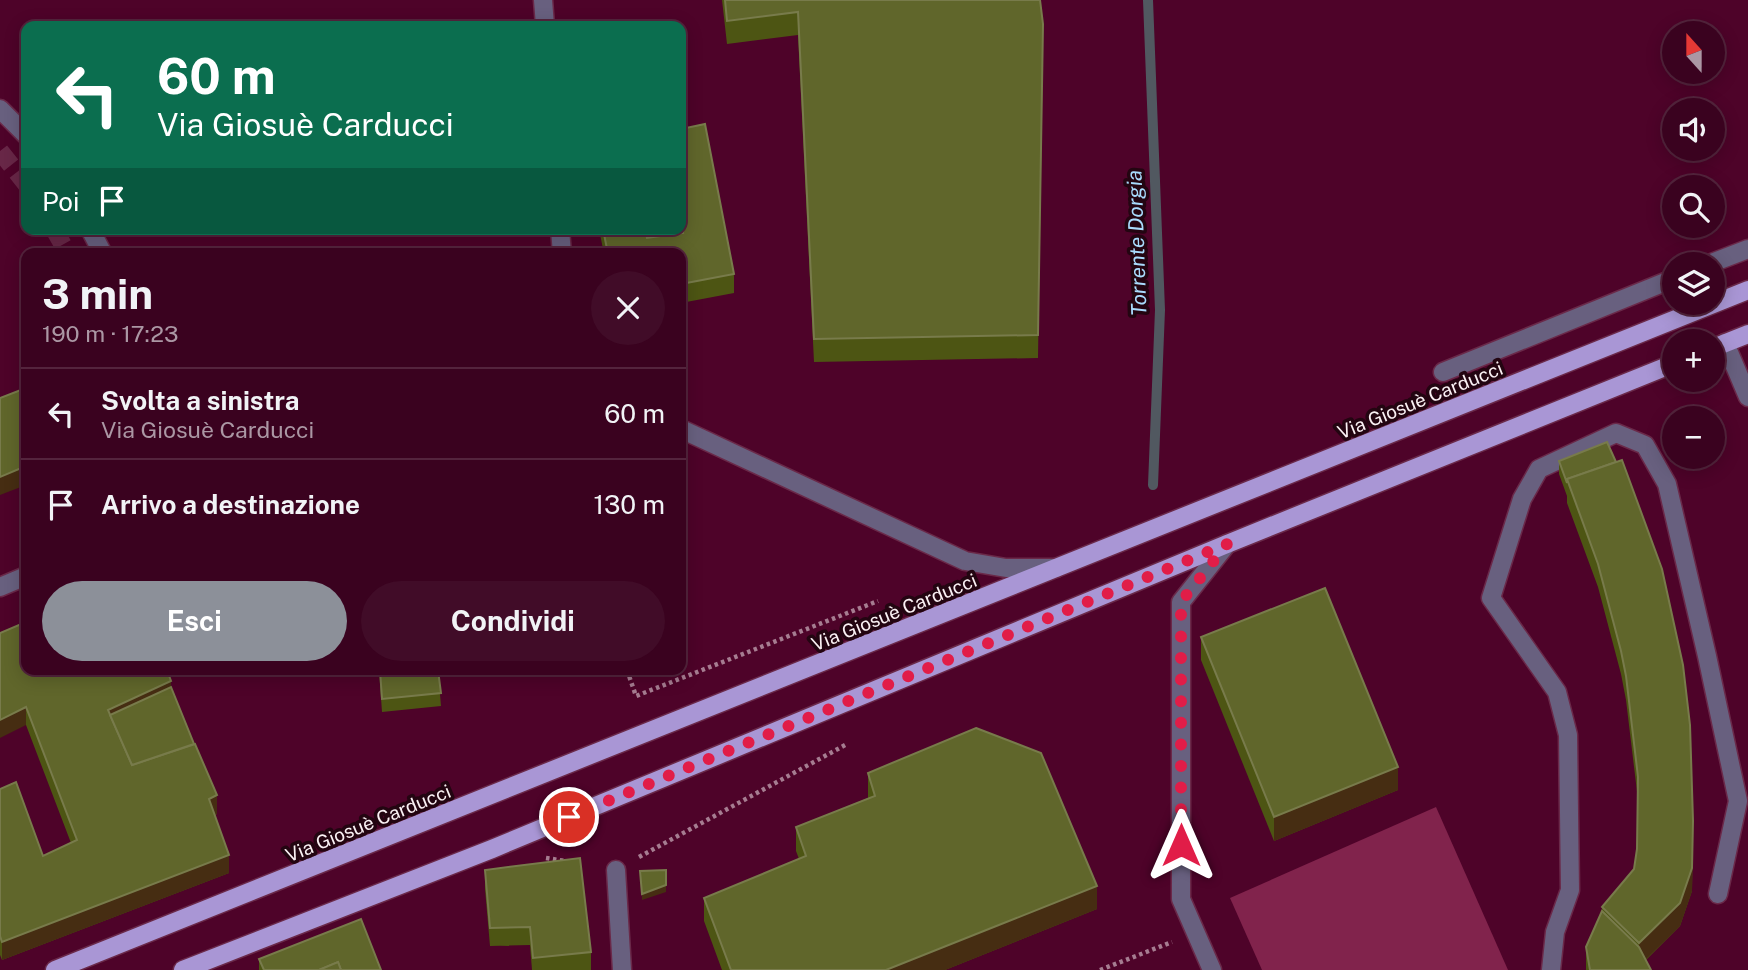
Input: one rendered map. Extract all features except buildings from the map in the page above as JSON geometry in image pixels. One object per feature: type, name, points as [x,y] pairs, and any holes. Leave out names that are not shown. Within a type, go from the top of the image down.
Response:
[{"type":"main road","name":"Via Giosuè Carducci","points":[[55,970],[1748,290]]},
{"type":"main road","points":[[1725,343],[1748,334]]},
{"type":"main road","points":[[183,970],[505,844],[1227,544],[1662,368]]},
{"type":"street","points":[[543,0],[545,21]]},
{"type":"street","points":[[0,109],[21,130]]},
{"type":"street","points":[[1725,257],[1748,248]]},
{"type":"street","points":[[1443,372],[1662,283]]},
{"type":"street","points":[[1725,356],[1748,397]]},
{"type":"street","points":[[686,431],[965,561],[1006,568],[1060,568]]},
{"type":"street","points":[[1551,970],[1555,932],[1570,890],[1568,735],[1557,692],[1491,598],[1522,499],[1539,469],[1616,433],[1645,445],[1667,484],[1707,656],[1738,801],[1718,894]]},
{"type":"street","points":[[1212,970],[1181,899],[1181,602],[1227,544]]},
{"type":"street","points":[[0,587],[21,578]]},
{"type":"street","points":[[616,870],[622,970]]},
{"type":"path","points":[[629,675],[636,696],[878,601]]},
{"type":"path","points":[[616,870],[847,744]]},
{"type":"path","points":[[545,858],[569,862]]},
{"type":"path","points":[[1100,970],[1172,942]]},
{"type":"shaded area","points":[[1436,807],[1508,970],[1262,970],[1230,898]]},
{"type":"waterway","name":"Torrente Dorgia","points":[[1148,0],[1160,310],[1153,485]]},
{"type":"tunnel","points":[[0,151],[21,178]]},
{"type":"tunnel","points":[[57,235],[65,248]]},
{"type":"route","points":[[569,817],[1227,544],[1181,602],[1181,845]]}]
